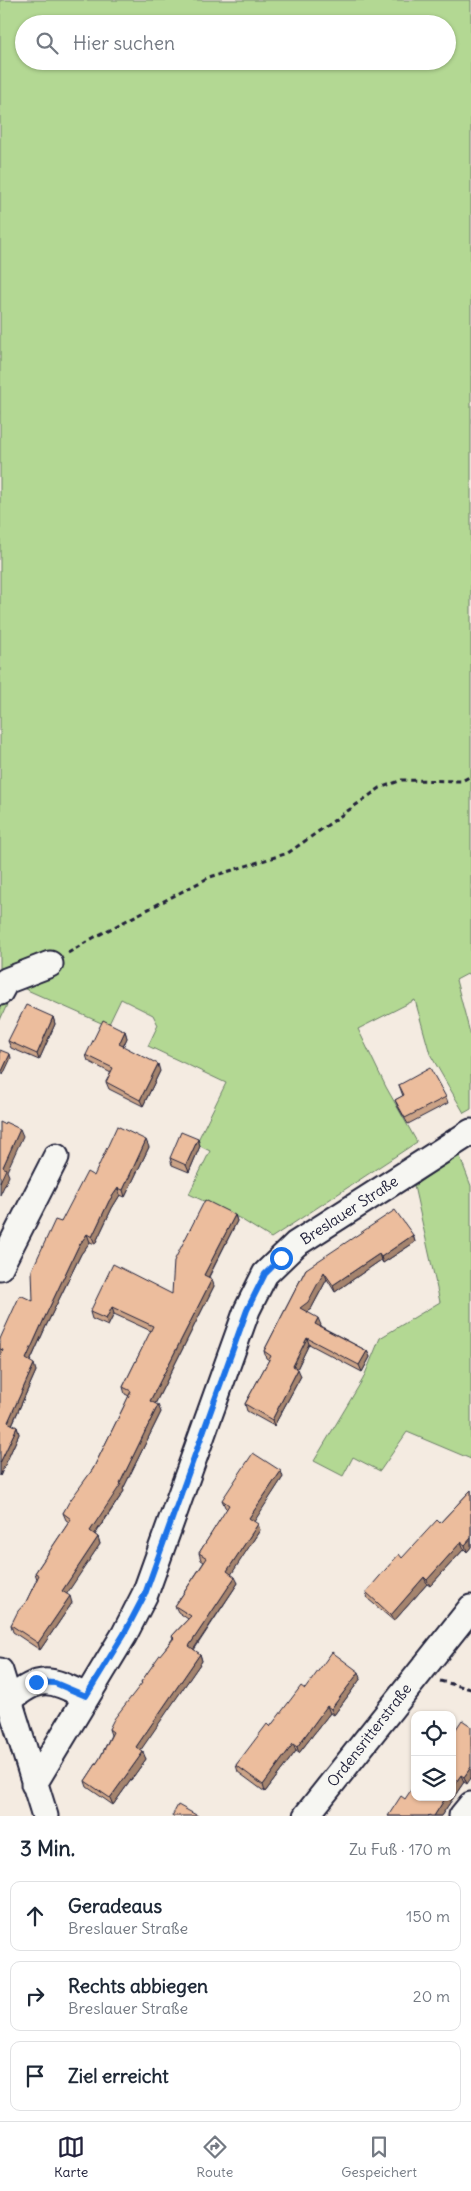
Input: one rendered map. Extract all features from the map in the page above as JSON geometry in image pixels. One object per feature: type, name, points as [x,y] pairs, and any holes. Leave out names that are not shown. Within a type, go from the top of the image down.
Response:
[{"type":"street","points":[[0,992],[6,981],[50,964]]},
{"type":"street","name":"Breslauer Straße","points":[[34,1784],[124,1634],[145,1594],[247,1310],[265,1274],[296,1244],[471,1132]]},
{"type":"street","points":[[0,1267],[56,1157]]},
{"type":"street","name":"Ordensritterstraße","points":[[306,1816],[471,1608]]},
{"type":"street","points":[[0,1671],[45,1816]]},
{"type":"street","points":[[10,1700],[26,1686],[36,1682],[55,1683],[86,1696]]},
{"type":"street","points":[[462,1816],[471,1805]]},
{"type":"path","points":[[50,964],[93,938],[210,877],[288,853],[380,788],[402,780],[462,781],[471,776]]},
{"type":"green space","points":[[0,0],[471,0],[471,972],[456,980],[471,1037],[471,1109],[464,1113],[430,1054],[415,1000],[358,1029],[386,1087],[417,1142],[271,1238],[239,1218],[189,1194],[210,1151],[196,1144],[226,1083],[148,1046],[158,1025],[153,1015],[121,999],[108,1026],[16,985],[0,1020]]},
{"type":"green space","points":[[459,1154],[471,1186],[471,1459],[407,1432],[380,1471],[353,1457],[343,1476],[314,1461],[363,1379],[380,1338],[440,1302],[414,1186]]},
{"type":"building","points":[[26,1005],[53,1017],[37,1054],[8,1041]]},
{"type":"building","points":[[103,1020],[125,1031],[119,1044],[158,1064],[140,1100],[106,1082],[113,1068],[86,1055]]},
{"type":"building","points":[[0,1050],[10,1054],[2,1071],[0,1071]]},
{"type":"building","points":[[430,1068],[446,1097],[405,1118],[395,1100],[404,1095],[399,1085]]},
{"type":"building","points":[[0,1122],[4,1124],[5,1122],[20,1129],[3,1167],[6,1169],[0,1182]]},
{"type":"building","points":[[117,1126],[146,1140],[123,1190],[118,1188],[109,1201],[92,1237],[87,1234],[78,1247],[44,1319],[26,1359],[34,1364],[8,1422],[17,1427],[0,1463],[0,1358],[3,1350],[0,1349],[0,1339],[20,1295],[33,1301],[32,1270],[55,1220],[61,1222],[87,1172],[94,1176]]},
{"type":"building","points":[[181,1132],[198,1139],[186,1165],[170,1158]]},
{"type":"building","points":[[205,1200],[235,1215],[204,1275],[212,1279],[150,1401],[158,1405],[121,1484],[90,1531],[98,1537],[62,1591],[70,1596],[38,1643],[11,1625],[18,1611],[26,1602],[39,1575],[35,1573],[71,1519],[63,1513],[93,1469],[124,1406],[131,1391],[123,1387],[153,1326],[112,1307],[106,1319],[90,1312],[113,1264],[172,1294],[174,1261]]},
{"type":"building","points":[[395,1210],[413,1235],[381,1257],[379,1254],[333,1285],[324,1272],[308,1302],[300,1308],[318,1318],[315,1324],[367,1351],[359,1365],[307,1338],[293,1366],[298,1369],[272,1420],[245,1404],[271,1356],[264,1351],[306,1269]]},
{"type":"building","points":[[253,1453],[281,1471],[249,1518],[258,1524],[227,1571],[235,1577],[189,1646],[200,1654],[136,1747],[143,1752],[110,1798],[85,1781],[100,1758],[113,1732],[109,1729],[114,1719],[174,1638],[172,1636],[191,1616],[175,1606],[207,1558],[199,1553],[229,1505],[222,1500]]},
{"type":"building","points":[[471,1490],[471,1538],[465,1545],[461,1542],[427,1580],[424,1577],[391,1615],[366,1592],[399,1554],[402,1558],[437,1520],[440,1523]]},
{"type":"building","points":[[332,1652],[359,1672],[331,1709],[327,1706],[297,1747],[293,1744],[263,1785],[236,1765],[267,1724],[270,1727],[301,1686],[305,1689]]},
{"type":"building","points":[[462,1720],[471,1726],[471,1767],[464,1777],[461,1775],[456,1782],[456,1756],[456,1729]]},
{"type":"building","points":[[411,1790],[411,1801],[443,1801],[434,1816],[388,1816],[401,1796],[405,1799]]},
{"type":"building","points":[[178,1805],[198,1816],[172,1816]]},
{"type":"route","points":[[36,1682],[55,1683],[86,1696],[124,1634],[145,1594],[247,1310],[265,1274],[281,1258]]}]
